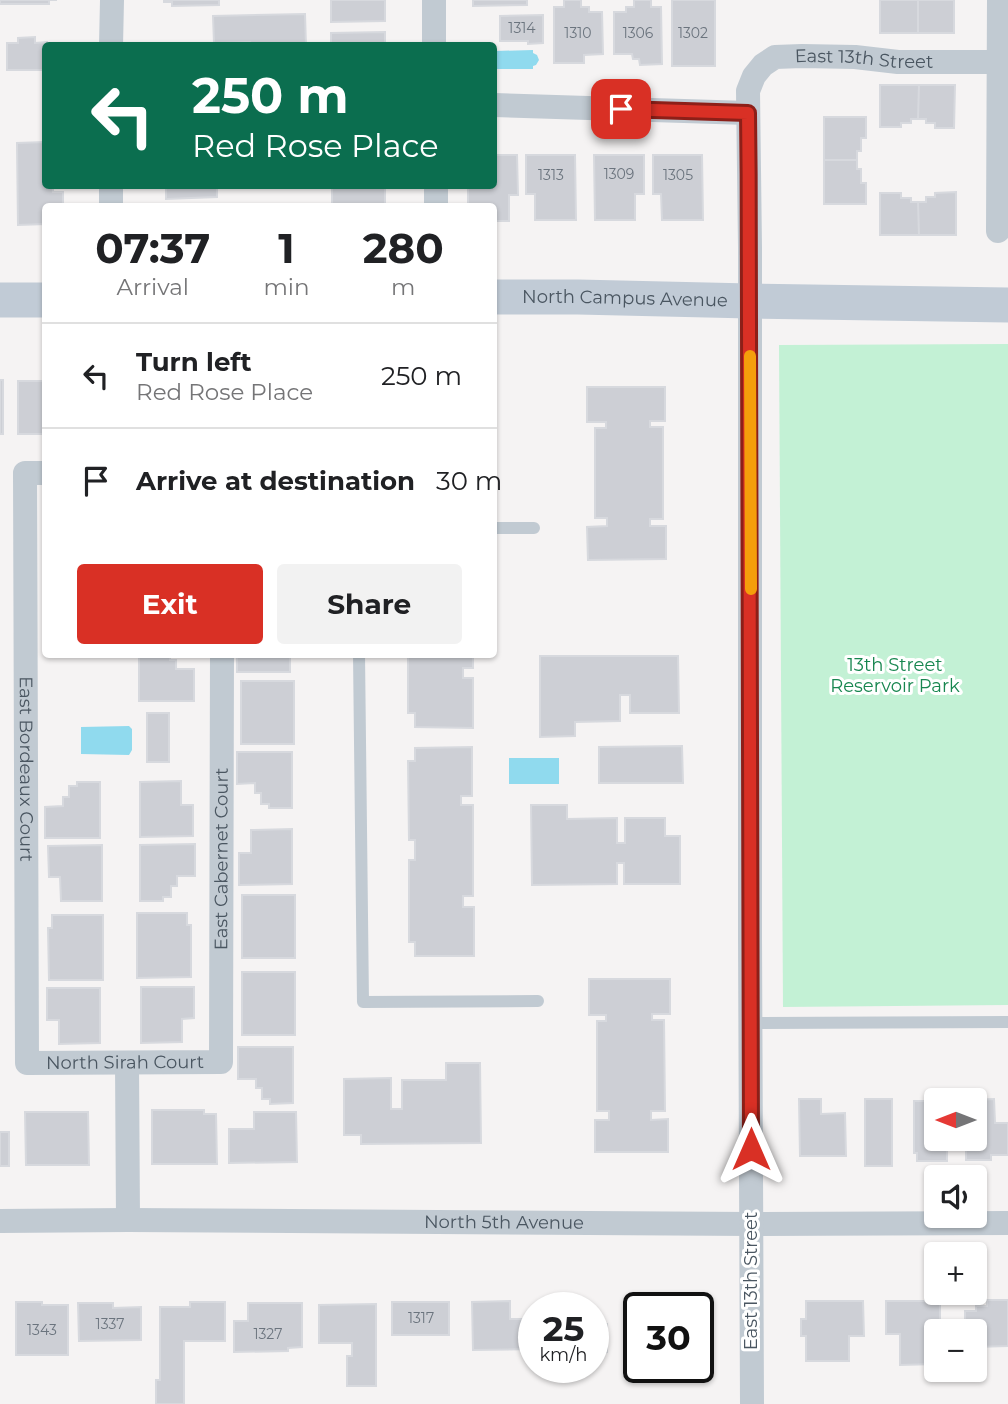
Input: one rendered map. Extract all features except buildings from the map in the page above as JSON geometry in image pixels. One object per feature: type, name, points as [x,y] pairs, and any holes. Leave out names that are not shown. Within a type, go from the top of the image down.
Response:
[{"type":"main road","name":"North Campus Avenue","points":[[497,297],[1008,305]]},
{"type":"main road","points":[[0,300],[42,300]]},
{"type":"street","points":[[111,0],[111,42]]},
{"type":"street","points":[[434,0],[434,42]]},
{"type":"street","points":[[998,231],[1004,62],[999,0]]},
{"type":"street","name":"East 13th Street","points":[[752,1404],[748,91],[754,76],[763,65],[775,57],[842,56],[898,62],[1004,62]]},
{"type":"street","points":[[497,105],[748,113]]},
{"type":"street","name":"East Bordeaux Court","points":[[27,1063],[35,473]]},
{"type":"street","name":"East Cabernet Court","points":[[221,1062],[222,658]]},
{"type":"street","name":"North Sirah Court","points":[[27,1063],[221,1062]]},
{"type":"street","points":[[127,1063],[128,1220]]},
{"type":"street","name":"North 5th Avenue","points":[[0,1221],[1008,1223]]},
{"type":"lane","points":[[497,528],[534,528]]},
{"type":"lane","points":[[359,658],[363,1002],[538,1001]]},
{"type":"lane","points":[[750,1023],[1008,1022]]},
{"type":"green space","name":"13th Street Reservoir Park","points":[[1008,344],[1008,1005],[783,1007],[779,345]]},
{"type":"water","points":[[533,50],[539,60],[533,69],[497,69],[497,51]]},
{"type":"water","points":[[129,726],[132,729],[132,750],[129,755],[81,754],[81,727]]},
{"type":"water","points":[[509,758],[559,758],[559,784],[509,784]]},
{"type":"slow traffic","points":[[750,356],[751,589]]},
{"type":"route","points":[[621,109],[748,113],[751,1149]]}]
